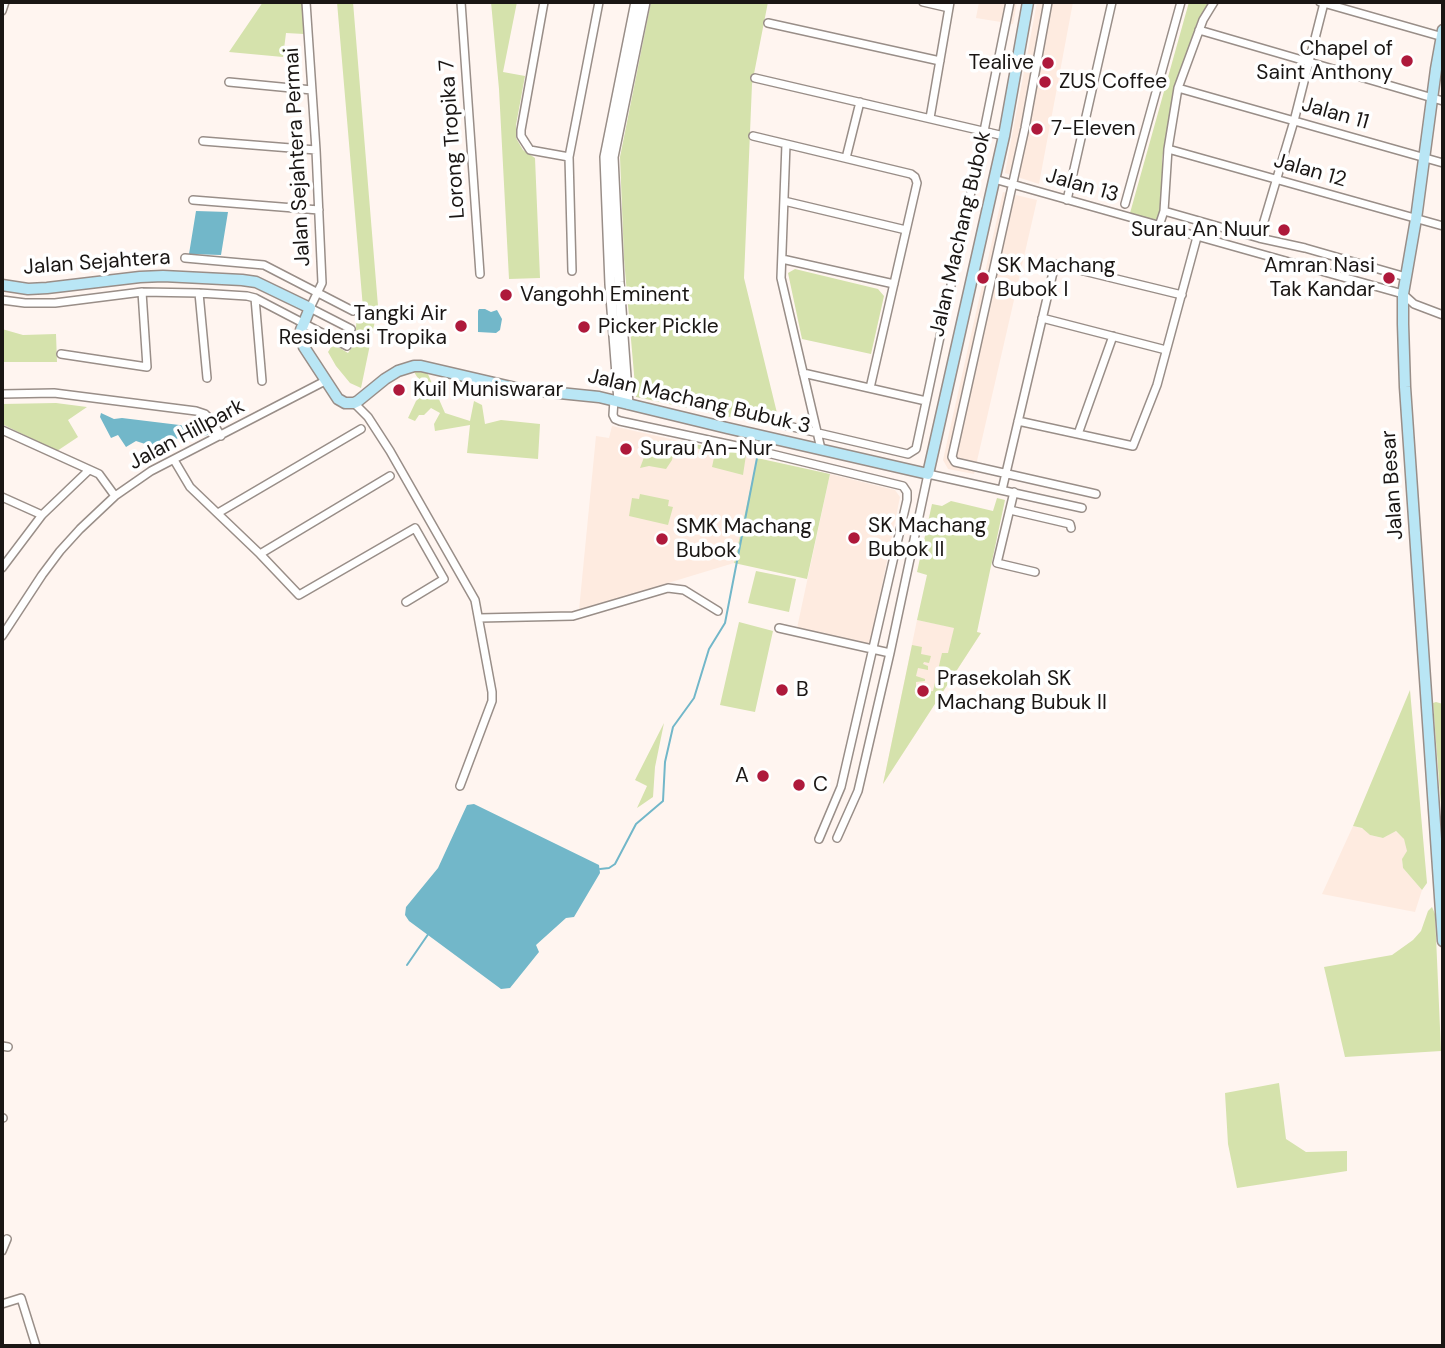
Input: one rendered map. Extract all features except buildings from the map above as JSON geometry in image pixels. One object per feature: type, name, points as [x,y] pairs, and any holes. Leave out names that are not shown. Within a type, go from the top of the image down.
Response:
[{"type":"main road","name":"Jalan Machang Bubok","points":[[928,474],[994,180],[999,134],[1028,2]]},
{"type":"main road","name":"Jalan Besar","points":[[1443,34],[1403,294],[1405,387],[1443,941]]},
{"type":"main road","name":"Jalan Sejahtera","points":[[2,285],[28,289],[47,288],[152,276],[242,280],[269,287],[310,307]]},
{"type":"main road","points":[[310,307],[301,330],[304,346],[325,382],[341,402],[354,404]]},
{"type":"main road","name":"Jalan Machang Bubuk 3","points":[[354,404],[391,374],[414,366],[520,390],[583,394],[928,474]]},
{"type":"street","points":[[2,11],[5,2]]},
{"type":"street","name":"Jalan Sejahtera Permai","points":[[306,2],[322,283],[310,307]]},
{"type":"street","name":"Lorong Tropika 7","points":[[461,2],[480,274]]},
{"type":"street","points":[[544,2],[521,136],[530,150],[569,156]]},
{"type":"street","points":[[572,271],[569,156],[599,2]]},
{"type":"street","points":[[620,347],[610,284],[605,157],[636,2]]},
{"type":"street","points":[[645,2],[613,158],[621,402],[613,415],[615,419],[903,486],[907,492],[841,787],[819,839]]},
{"type":"street","points":[[923,2],[950,5],[930,118]]},
{"type":"street","name":"Jalan Machang Bubok","points":[[912,453],[916,449],[1010,2]]},
{"type":"street","points":[[1048,2],[1025,128],[952,457],[955,462],[1096,494]]},
{"type":"street","points":[[1067,200],[1112,2]]},
{"type":"street","points":[[1125,204],[1181,2]]},
{"type":"street","points":[[1159,226],[1164,211],[1168,149],[1178,88],[1203,20],[1214,2]]},
{"type":"street","points":[[1259,238],[1294,121],[1322,2],[1443,34]]},
{"type":"street","points":[[768,23],[940,61]]},
{"type":"street","points":[[1199,30],[1443,101]]},
{"type":"street","points":[[755,78],[999,134]]},
{"type":"street","points":[[229,82],[312,90]]},
{"type":"street","name":"Jalan 11","points":[[1178,88],[1443,163]]},
{"type":"street","points":[[846,158],[860,102]]},
{"type":"street","points":[[753,136],[915,177],[917,183],[870,388]]},
{"type":"street","points":[[203,141],[316,150]]},
{"type":"street","points":[[786,144],[781,278],[821,450]]},
{"type":"street","name":"Jalan 12","points":[[1168,149],[1443,226]]},
{"type":"street","name":"Jalan 13","points":[[994,180],[1403,294],[1414,304],[1443,315]]},
{"type":"street","points":[[194,200],[319,210]]},
{"type":"street","points":[[784,201],[906,230]]},
{"type":"street","points":[[1164,211],[1406,277]]},
{"type":"street","points":[[1018,421],[1133,446],[1157,385],[1197,237]]},
{"type":"street","points":[[185,258],[264,265],[352,312]]},
{"type":"street","points":[[782,259],[894,284]]},
{"type":"street","points":[[1002,490],[1055,264],[1182,295]]},
{"type":"street","points":[[61,354],[147,367],[142,292]]},
{"type":"street","points":[[2,300],[55,303],[142,292],[228,294],[255,298],[347,346]]},
{"type":"street","points":[[199,293],[207,378]]},
{"type":"street","points":[[255,298],[262,381]]},
{"type":"street","name":"Jalan Sejahtera","points":[[310,307],[351,329]]},
{"type":"street","points":[[1042,318],[1166,350]]},
{"type":"street","points":[[1077,434],[1113,336]]},
{"type":"street","points":[[803,373],[926,401]]},
{"type":"street","name":"Jalan Hillpark","points":[[2,636],[60,551],[115,496],[151,471],[325,382]]},
{"type":"street","points":[[2,394],[77,395],[197,411],[211,420],[221,436]]},
{"type":"street","points":[[354,404],[368,417],[390,451],[475,600],[492,701],[460,786]]},
{"type":"street","name":"Jalan Machang Bubuk 3","points":[[784,425],[912,453]]},
{"type":"street","points":[[723,443],[727,428]]},
{"type":"street","points":[[218,513],[361,429]]},
{"type":"street","points":[[2,430],[99,474],[115,496]]},
{"type":"street","points":[[784,457],[787,442]]},
{"type":"street","points":[[174,460],[190,487],[299,595],[415,528],[444,579],[406,601]]},
{"type":"street","points":[[2,566],[42,515],[89,470]]},
{"type":"street","points":[[837,838],[858,791],[928,474]]},
{"type":"street","name":"Jalan Machang Bubuk 3","points":[[928,474],[1082,508]]},
{"type":"street","points":[[260,554],[390,476]]},
{"type":"street","points":[[1014,492],[998,563],[1035,572]]},
{"type":"street","points":[[2,497],[42,515]]},
{"type":"street","points":[[1010,510],[1070,524],[1071,528]]},
{"type":"street","points":[[479,618],[573,616],[668,588],[684,590],[718,611]]},
{"type":"street","points":[[779,628],[890,653]]},
{"type":"street","points":[[2,1251],[7,1239]]},
{"type":"street","points":[[2,1304],[21,1298],[36,1346]]},
{"type":"shaded area","points":[[979,2],[1017,2],[1013,24],[976,18]]},
{"type":"shaded area","points":[[1037,2],[1073,2],[1039,184],[1005,173]]},
{"type":"shaded area","points":[[1003,192],[1037,200],[974,474],[948,469],[943,460]]},
{"type":"shaded area","name":"SMK Machang Bubok","points":[[612,426],[757,458],[734,563],[579,610],[596,436],[609,438]]},
{"type":"shaded area","name":"SK Machang Bubok II","points":[[830,474],[895,490],[900,497],[870,645],[797,628]]},
{"type":"shaded area","name":"Prasekolah SK Machang Bubuk II","points":[[917,620],[981,633],[883,784]]},
{"type":"shaded area","points":[[1353,826],[1364,829],[1370,835],[1383,838],[1395,831],[1404,838],[1408,851],[1402,859],[1403,868],[1422,890],[1415,912],[1322,894]]},
{"type":"green space","points":[[263,2],[302,2],[304,34],[286,33],[283,57],[229,52]]},
{"type":"green space","points":[[337,2],[353,2],[378,306],[361,388],[350,383],[328,352],[333,344],[348,353],[355,343],[357,312],[363,308]]},
{"type":"green space","points":[[491,2],[517,2],[503,72],[525,76],[516,138],[523,150],[535,158],[540,278],[509,279],[499,89]]},
{"type":"green space","points":[[651,2],[768,2],[752,84],[744,278],[777,413],[772,426],[636,397],[624,259],[620,157]]},
{"type":"green space","points":[[1189,2],[1212,2],[1198,20],[1174,90],[1162,159],[1165,198],[1161,218],[1156,221],[1130,213]]},
{"type":"green space","points":[[795,269],[878,289],[884,296],[871,354],[802,339],[788,273]]},
{"type":"green space","points":[[2,329],[23,335],[56,334],[57,362],[2,362]]},
{"type":"green space","points":[[414,372],[427,372],[445,413],[470,421],[474,401],[482,405],[485,424],[501,420],[540,424],[538,459],[467,453],[470,425],[435,431],[434,424],[440,413],[431,408],[424,415],[419,415],[415,421],[408,418],[416,401],[426,391]]},
{"type":"green space","points":[[56,403],[87,407],[68,420],[78,437],[57,451],[2,424],[2,404]]},
{"type":"green space","points":[[647,439],[675,445],[672,460],[666,469],[649,466],[640,468]]},
{"type":"green space","points":[[681,441],[746,455],[743,475],[712,467],[715,453],[680,444]]},
{"type":"green space","points":[[757,458],[830,474],[807,579],[734,563]]},
{"type":"green space","points":[[640,494],[669,500],[668,506],[673,507],[668,525],[629,516],[632,498],[639,499]]},
{"type":"green space","points":[[997,498],[1005,500],[977,632],[981,633],[883,784],[912,645],[922,647],[921,654],[931,656],[929,663],[923,664],[928,666],[928,670],[918,668],[916,676],[925,681],[916,682],[916,691],[933,691],[942,653],[948,653],[954,628],[917,620],[927,575],[917,572],[932,504],[942,506],[951,501],[993,511]]},
{"type":"green space","points":[[756,571],[796,579],[789,612],[748,603]]},
{"type":"green space","points":[[739,622],[773,631],[755,712],[720,705]]},
{"type":"green space","points":[[1410,690],[1427,883],[1422,890],[1403,868],[1402,859],[1407,851],[1404,839],[1396,831],[1383,838],[1353,826]]},
{"type":"green space","points":[[1433,703],[1443,704],[1443,832]]},
{"type":"green space","points":[[664,723],[655,767],[653,797],[637,808],[647,786],[635,780]]},
{"type":"green space","points":[[1432,907],[1435,914],[1441,1051],[1345,1057],[1324,967],[1392,955],[1421,931]]},
{"type":"green space","points":[[1279,1083],[1286,1139],[1306,1152],[1347,1151],[1347,1171],[1237,1188],[1228,1144],[1225,1093]]},
{"type":"water","points":[[196,211],[228,212],[221,255],[189,254]]},
{"type":"water","points":[[479,309],[491,312],[497,310],[502,319],[500,330],[496,333],[478,332]]},
{"type":"water","points":[[101,413],[114,419],[204,428],[208,435],[173,439],[154,452],[145,444],[136,441],[126,447],[118,435],[111,438],[100,417]]},
{"type":"water","points":[[474,804],[599,865],[600,873],[574,917],[566,918],[536,945],[539,952],[510,988],[501,989],[409,921],[405,915],[406,907],[438,868],[467,805]]},
{"type":"waterway","points":[[600,869],[615,864],[636,824],[663,801],[665,762],[673,727],[694,698],[709,649],[725,623],[757,458]]},
{"type":"waterway","points":[[407,965],[429,933]]},
{"type":"place","name":"Chapel of Saint Anthony","points":[[1407,61]]},
{"type":"place","name":"Tealive","points":[[1048,63]]},
{"type":"place","name":"ZUS Coffee","points":[[1045,82]]},
{"type":"place","name":"7-Eleven","points":[[1037,129]]},
{"type":"place","name":"Surau An Nuur","points":[[1284,230]]},
{"type":"place","name":"SK Machang Bubok I","points":[[983,278]]},
{"type":"place","name":"Amran Nasi Tak Kandar","points":[[1389,278]]},
{"type":"place","name":"Vangohh Eminent","points":[[506,295]]},
{"type":"place","name":"Tangki Air Residensi Tropika","points":[[461,326]]},
{"type":"place","name":"Picker Pickle","points":[[584,327]]},
{"type":"place","name":"Kuil Muniswarar","points":[[399,390]]},
{"type":"place","name":"Surau An-Nur","points":[[626,449]]},
{"type":"place","name":"SK Machang Bubok II","points":[[854,538]]},
{"type":"place","name":"SMK Machang Bubok","points":[[662,539]]},
{"type":"place","name":"B","points":[[782,690]]},
{"type":"place","name":"Prasekolah SK Machang Bubuk II","points":[[923,691]]},
{"type":"place","name":"A","points":[[763,776]]},
{"type":"place","name":"C","points":[[799,785]]}]
